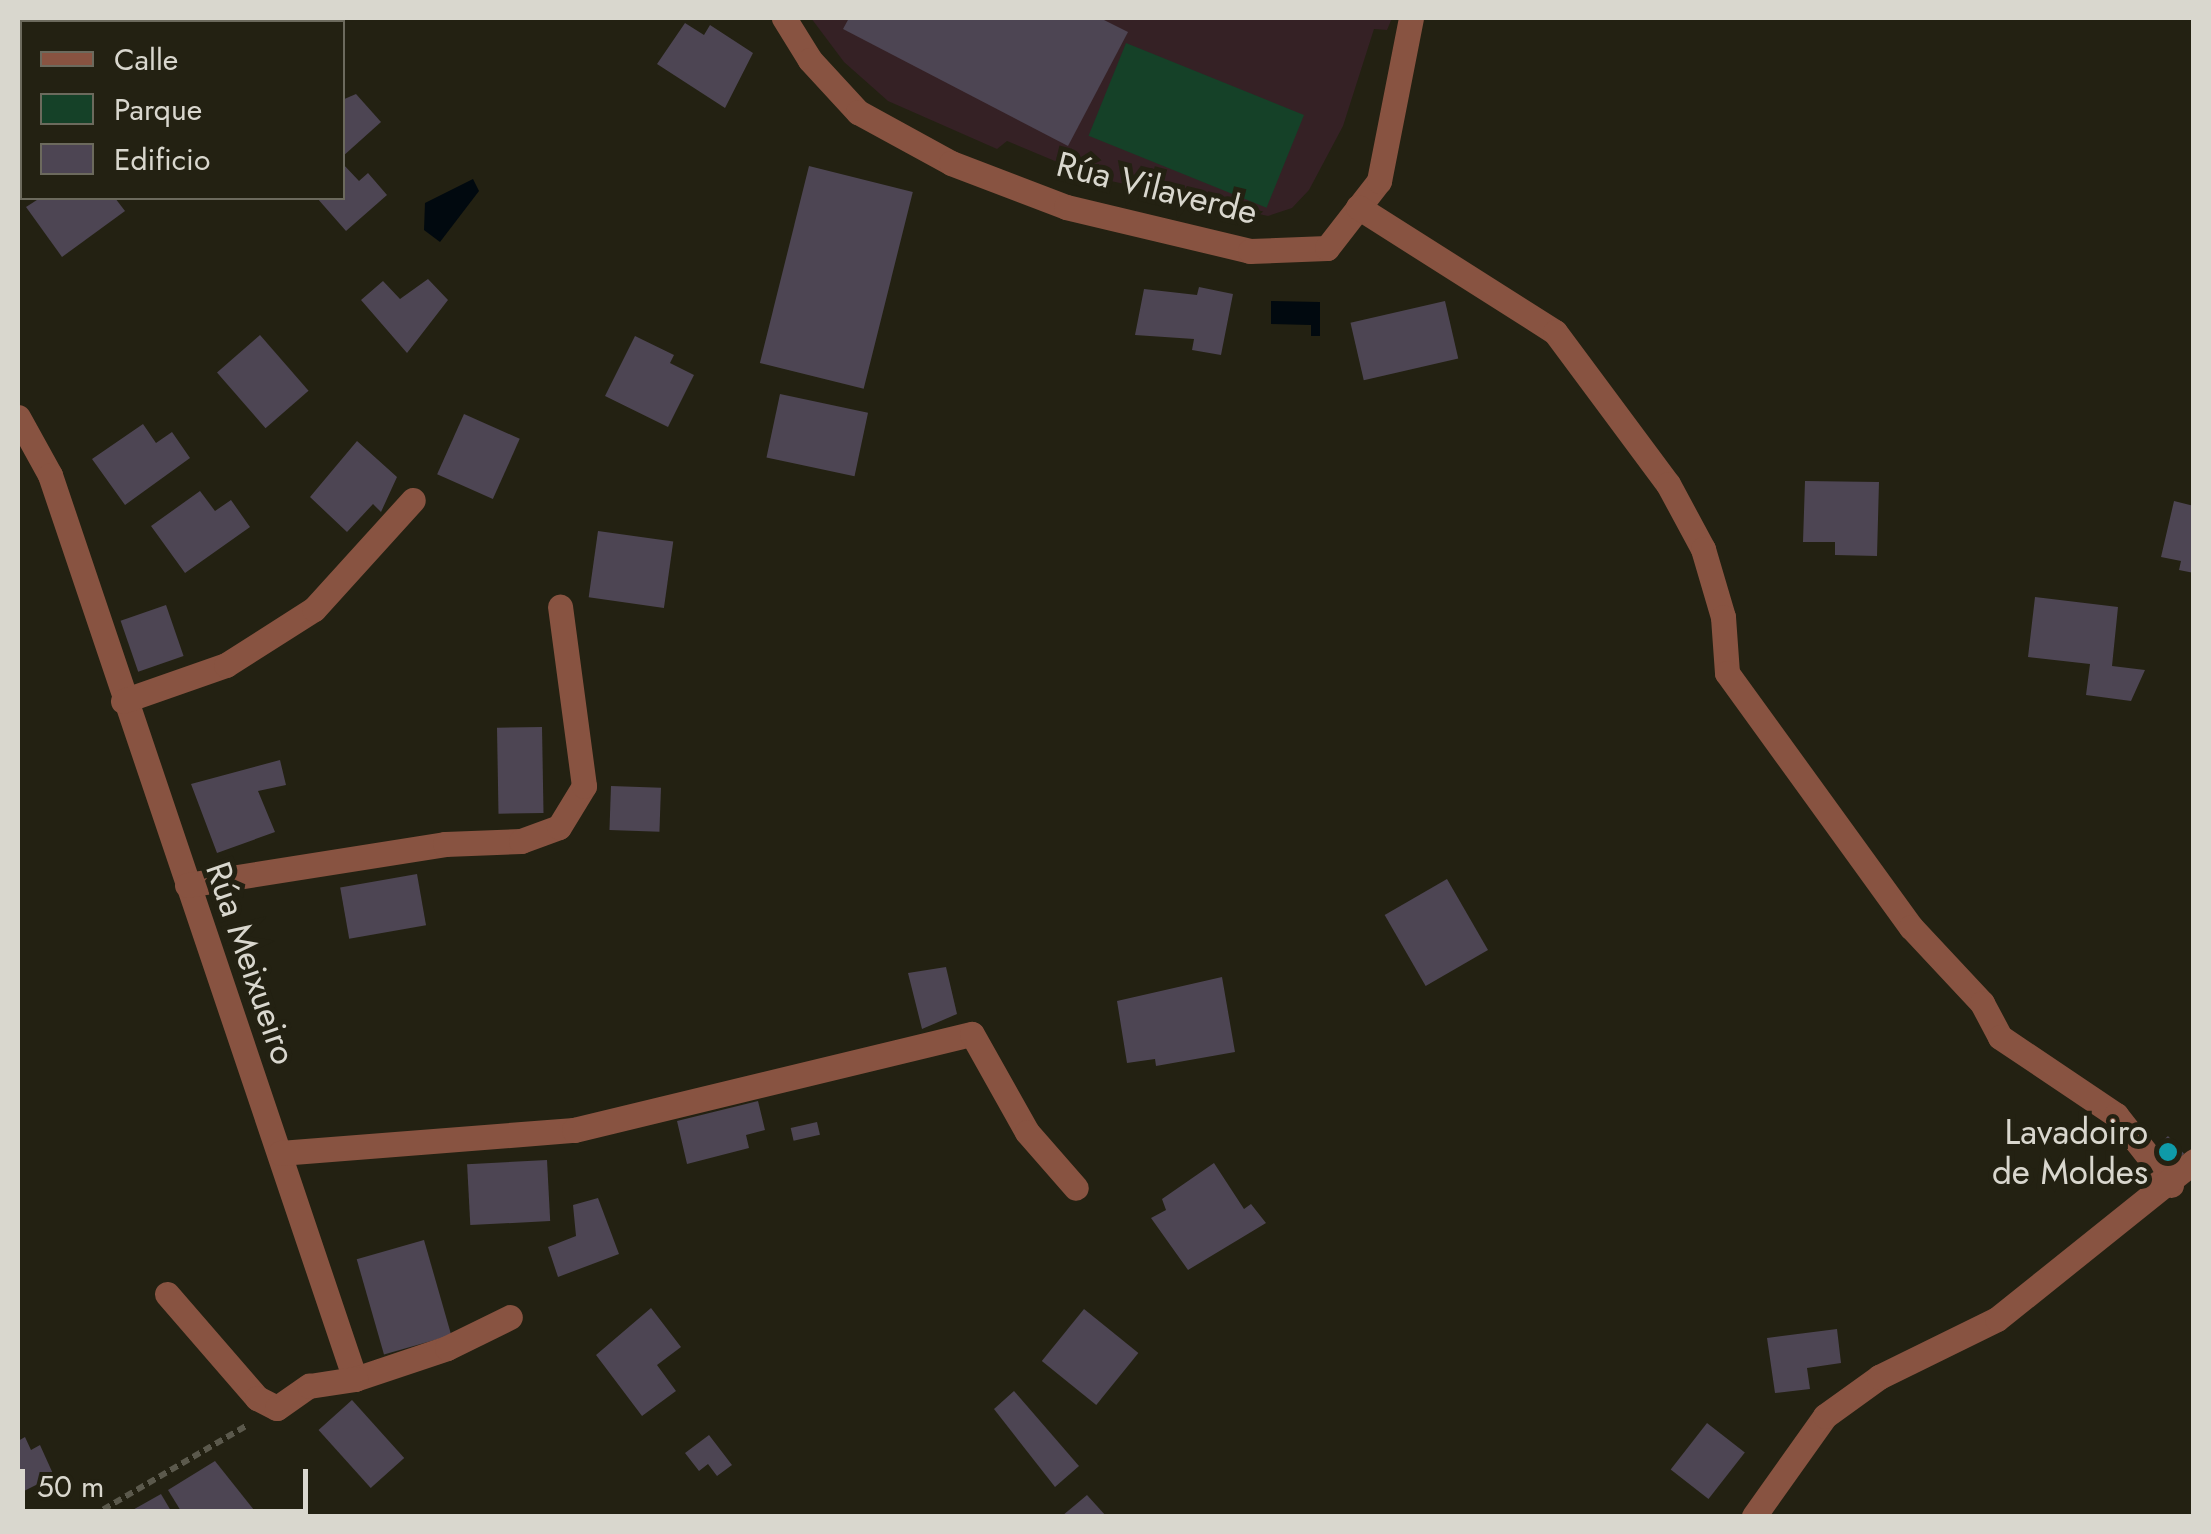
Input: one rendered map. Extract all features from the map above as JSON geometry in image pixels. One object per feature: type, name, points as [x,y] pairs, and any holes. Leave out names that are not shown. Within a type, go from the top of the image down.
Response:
[{"type":"street","name":"Rúa Vilaverde","points":[[784,18],[810,60],[858,112],[951,163],[1066,207],[1250,252],[1327,248],[1379,180],[1411,18]]},
{"type":"street","points":[[1358,207],[1555,332],[1668,484],[1703,550],[1723,616],[1727,673],[1911,927],[1982,1003],[2000,1036],[2116,1115],[2171,1185]]},
{"type":"street","name":"Rúa Meixueiro","points":[[18,417],[50,475],[123,702],[354,1379]]},
{"type":"street","points":[[123,702],[226,665],[314,610],[413,500]]},
{"type":"street","points":[[187,885],[445,844],[522,840],[559,826],[584,786],[560,607]]},
{"type":"street","points":[[280,1153],[574,1130],[972,1034],[1027,1132],[1076,1188]]},
{"type":"street","points":[[1754,1516],[1825,1416],[1878,1377],[1997,1319],[2171,1185],[2194,1161]]},
{"type":"street","points":[[167,1294],[257,1398],[277,1408],[309,1386],[354,1379],[447,1348],[510,1318]]},
{"type":"path","points":[[92,1516],[277,1408]]},
{"type":"shaded area","points":[[811,18],[1392,18],[1387,30],[1374,29],[1343,126],[1309,190],[1292,208],[1268,216],[1093,177],[1007,141],[997,149],[888,101],[844,62]]},
{"type":"shaded area","points":[[473,179],[479,191],[440,242],[424,230],[425,203]]},
{"type":"shaded area","points":[[1271,301],[1320,302],[1320,336],[1311,336],[1311,325],[1271,324]]},
{"type":"green space","points":[[1126,43],[1304,115],[1267,208],[1089,136]]},
{"type":"building","points":[[849,18],[1100,18],[1128,32],[1068,146],[843,29]]},
{"type":"building","points":[[685,23],[704,35],[710,25],[753,53],[725,108],[657,64]]},
{"type":"building","points":[[20,82],[20,155],[18,155]]},
{"type":"building","points":[[356,94],[381,122],[345,154],[345,99]]},
{"type":"building","points":[[345,166],[359,181],[368,173],[387,195],[346,231],[319,200],[345,200]]},
{"type":"building","points":[[809,166],[913,192],[864,389],[760,363]]},
{"type":"building","points":[[37,200],[117,200],[125,211],[62,257],[26,207]]},
{"type":"building","points":[[428,279],[448,300],[407,353],[361,300],[383,281],[400,299]]},
{"type":"building","points":[[1199,287],[1233,294],[1221,355],[1192,350],[1194,339],[1135,335],[1144,289],[1197,295]]},
{"type":"building","points":[[1445,301],[1458,358],[1364,380],[1350,323]]},
{"type":"building","points":[[260,335],[309,391],[266,428],[217,372]]},
{"type":"building","points":[[635,336],[674,355],[670,363],[694,375],[668,427],[605,396]]},
{"type":"building","points":[[780,394],[868,413],[855,476],[766,458]]},
{"type":"building","points":[[464,414],[520,439],[493,499],[437,474]]},
{"type":"building","points":[[143,424],[156,443],[172,432],[190,458],[125,505],[92,459]]},
{"type":"building","points":[[357,441],[397,477],[381,512],[373,504],[347,532],[310,497]]},
{"type":"building","points":[[1805,481],[1879,482],[1877,556],[1835,555],[1835,542],[1803,542]]},
{"type":"building","points":[[200,491],[215,511],[231,500],[250,527],[185,573],[151,526]]},
{"type":"building","points":[[2174,501],[2194,506],[2194,573],[2179,570],[2181,561],[2161,557]]},
{"type":"building","points":[[598,531],[673,542],[664,608],[589,597]]},
{"type":"building","points":[[2035,597],[2118,607],[2112,666],[2145,670],[2131,701],[2086,695],[2090,664],[2028,657]]},
{"type":"building","points":[[166,605],[184,656],[138,672],[121,621]]},
{"type":"building","points":[[542,727],[544,813],[499,814],[497,728]]},
{"type":"building","points":[[280,760],[286,785],[258,791],[275,832],[217,853],[191,784]]},
{"type":"building","points":[[611,786],[661,788],[659,832],[609,830]]},
{"type":"building","points":[[417,874],[426,925],[349,939],[340,888]]},
{"type":"building","points":[[1447,879],[1488,950],[1426,986],[1385,915]]},
{"type":"building","points":[[946,967],[957,1014],[922,1029],[908,973]]},
{"type":"building","points":[[1222,977],[1235,1052],[1156,1066],[1155,1059],[1127,1063],[1117,1001]]},
{"type":"building","points":[[758,1101],[765,1130],[746,1135],[749,1148],[687,1164],[677,1121]]},
{"type":"building","points":[[817,1122],[820,1135],[794,1141],[791,1128]]},
{"type":"building","name":"Lavadoiro de Moldes","points":[[2168,1136],[2184,1154],[2168,1168],[2152,1150]]},
{"type":"building","points":[[547,1160],[550,1221],[470,1225],[467,1164]]},
{"type":"building","points":[[1214,1163],[1244,1209],[1251,1204],[1266,1223],[1188,1270],[1151,1218],[1166,1210],[1162,1199]]},
{"type":"building","points":[[598,1198],[619,1254],[558,1277],[548,1247],[576,1236],[573,1205]]},
{"type":"building","points":[[424,1240],[451,1335],[384,1354],[357,1259]]},
{"type":"building","points":[[651,1308],[681,1347],[657,1365],[676,1391],[642,1416],[596,1355]]},
{"type":"building","points":[[1084,1309],[1138,1353],[1096,1405],[1042,1361]]},
{"type":"building","points":[[1837,1329],[1841,1363],[1807,1368],[1810,1389],[1775,1393],[1767,1338]]},
{"type":"building","points":[[1014,1391],[1079,1466],[1055,1487],[994,1409]]},
{"type":"building","points":[[352,1400],[404,1458],[371,1488],[319,1430]]},
{"type":"building","points":[[1707,1423],[1745,1453],[1709,1499],[1671,1469]]},
{"type":"building","points":[[709,1435],[732,1465],[717,1476],[708,1464],[699,1471],[685,1453]]},
{"type":"building","points":[[25,1437],[31,1450],[40,1445],[54,1476],[18,1494],[18,1441]]},
{"type":"building","points":[[215,1461],[254,1510],[243,1516],[184,1516],[168,1490]]},
{"type":"building","points":[[161,1494],[174,1516],[122,1516]]},
{"type":"building","points":[[1087,1495],[1106,1516],[1062,1516]]},
{"type":"place","name":"Lavadoiro de Moldes","points":[[2168,1152]]}]
